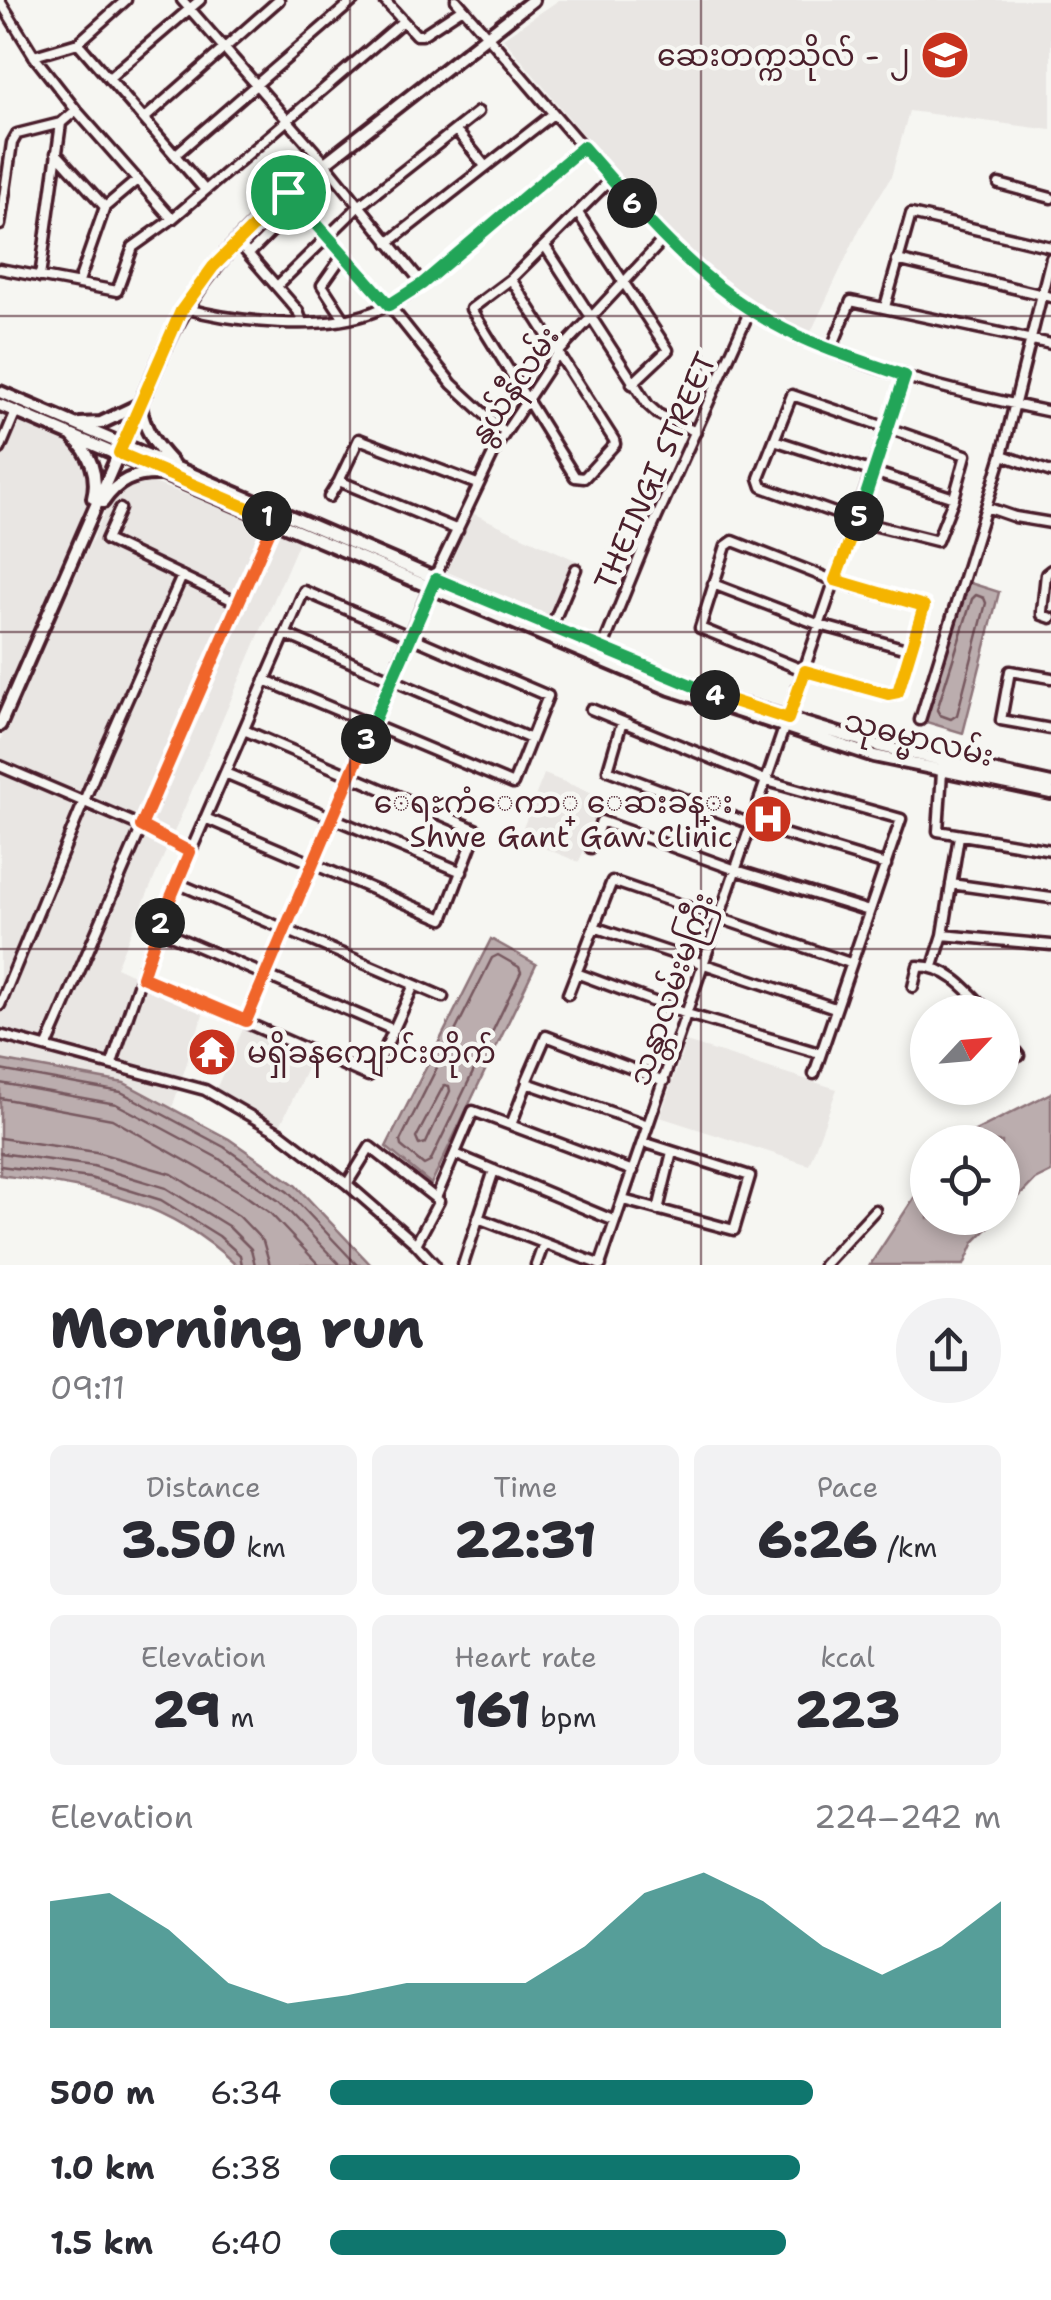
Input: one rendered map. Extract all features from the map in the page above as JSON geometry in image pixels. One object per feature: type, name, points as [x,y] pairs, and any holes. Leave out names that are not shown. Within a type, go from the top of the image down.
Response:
[{"type":"main road","points":[[0,726],[184,308],[213,267],[288,192],[533,0]]},
{"type":"main road","name":"သုဓမ္မာလမ်း","points":[[0,392],[71,428],[600,655],[786,723],[942,772],[1051,793]]},
{"type":"main road","points":[[86,528],[96,486],[92,466],[71,428],[101,423],[140,404]]},
{"type":"main road","points":[[140,404],[143,423],[173,471]]},
{"type":"main road","name":"သုဓမ္မာလမ်း","points":[[0,405],[71,428]]},
{"type":"main road","points":[[86,528],[110,492],[124,480],[173,471]]},
{"type":"main road","name":"သုဓမ္မာလမ်း","points":[[173,471],[275,519],[550,628],[600,655]]},
{"type":"main road","name":"သုဓမ္မာလမ်း","points":[[786,723],[1051,784]]},
{"type":"street","points":[[34,56],[78,42],[126,0]]},
{"type":"street","points":[[182,0],[324,162],[422,284]]},
{"type":"street","points":[[109,78],[200,0]]},
{"type":"street","points":[[144,118],[280,0]]},
{"type":"street","points":[[175,155],[354,0]]},
{"type":"street","points":[[384,0],[412,33],[422,35],[463,8]]},
{"type":"street","points":[[456,0],[664,239],[712,283],[750,310],[831,350],[905,376],[1051,412]]},
{"type":"street","points":[[0,1],[34,56],[76,110],[172,220]]},
{"type":"street","points":[[0,269],[117,291],[133,248],[172,220],[402,22]]},
{"type":"street","points":[[78,42],[205,190]]},
{"type":"street","points":[[0,225],[12,143],[17,134],[61,123],[76,110]]},
{"type":"street","points":[[276,286],[359,206],[478,112]]},
{"type":"street","points":[[388,243],[553,114]]},
{"type":"street","points":[[40,277],[61,123]]},
{"type":"street","points":[[456,130],[485,166]]},
{"type":"street","points":[[184,308],[221,318],[284,322],[369,314],[422,284],[583,147]]},
{"type":"street","points":[[56,154],[105,207]]},
{"type":"street","points":[[78,284],[105,207],[136,180]]},
{"type":"street","points":[[511,279],[615,444],[579,480],[471,308],[511,279],[611,180]]},
{"type":"street","points":[[999,184],[1051,198]]},
{"type":"street","points":[[288,192],[389,305],[452,384],[505,433]]},
{"type":"street","points":[[249,254],[298,204]]},
{"type":"street","points":[[578,213],[668,350],[632,384]]},
{"type":"street","points":[[886,307],[912,214],[1051,247]]},
{"type":"street","name":"နွယ်နီလမ်း","points":[[246,1021],[477,484],[527,396],[558,353],[664,239]]},
{"type":"street","points":[[238,241],[294,307],[302,322]]},
{"type":"street","points":[[545,246],[632,384],[658,414],[696,432]]},
{"type":"street","points":[[344,256],[322,284],[344,319]]},
{"type":"street","points":[[920,720],[1002,456],[1047,296],[1051,258]]},
{"type":"street","points":[[897,260],[1047,296]]},
{"type":"street","points":[[831,350],[851,301],[1051,344]]},
{"type":"street","points":[[284,322],[294,307]]},
{"type":"street","name":"THEINGI STREET","points":[[600,655],[644,546],[750,310]]},
{"type":"street","name":"သန္တာလမ်းမကြီး","points":[[600,1265],[905,376]]},
{"type":"street","points":[[790,396],[889,430],[966,457],[954,498],[933,543],[762,487],[759,478],[790,396]]},
{"type":"street","points":[[0,449],[16,412]]},
{"type":"street","points":[[329,497],[359,439],[477,484]]},
{"type":"street","points":[[774,440],[954,498]]},
{"type":"street","points":[[1002,456],[1051,472]]},
{"type":"street","points":[[339,480],[458,530]]},
{"type":"street","points":[[986,507],[1015,517],[1051,522]]},
{"type":"street","points":[[120,509],[106,540],[236,602]]},
{"type":"street","points":[[47,1046],[275,519]]},
{"type":"street","points":[[729,542],[835,580],[924,606],[894,695],[805,671],[700,628],[729,542]]},
{"type":"street","points":[[550,628],[576,569]]},
{"type":"street","points":[[1047,616],[1049,570]]},
{"type":"street","points":[[0,1004],[182,576]]},
{"type":"street","points":[[713,584],[820,625],[910,650]]},
{"type":"street","points":[[112,1063],[157,930],[190,852],[265,680],[286,634],[304,591],[548,696],[513,784],[265,680]]},
{"type":"street","points":[[286,634],[531,739]]},
{"type":"street","points":[[1051,678],[1010,671],[1001,720],[1051,729]]},
{"type":"street","points":[[591,709],[766,780],[901,819],[814,1074]]},
{"type":"street","points":[[622,722],[606,768],[752,824],[886,865]]},
{"type":"street","points":[[205,818],[442,920],[478,831],[244,730]]},
{"type":"street","points":[[0,766],[141,826],[190,852]]},
{"type":"street","points":[[942,772],[938,831],[1051,850]]},
{"type":"street","points":[[225,773],[462,872]]},
{"type":"street","points":[[591,848],[601,821],[736,870],[869,911]]},
{"type":"street","points":[[933,966],[943,935],[959,836]]},
{"type":"street","points":[[568,994],[612,881],[850,962]]},
{"type":"street","points":[[177,883],[443,997]]},
{"type":"street","points":[[951,884],[1051,898]]},
{"type":"street","points":[[594,927],[835,1008]]},
{"type":"street","points":[[157,930],[394,1030]]},
{"type":"street","points":[[943,935],[1051,945]]},
{"type":"street","points":[[913,987],[918,966],[933,966],[972,995]]},
{"type":"street","points":[[576,973],[686,1014],[820,1053]]},
{"type":"street","points":[[142,977],[368,1076],[374,1073],[414,985]]},
{"type":"street","points":[[0,1035],[205,1090],[280,1133],[347,1184],[435,1265]]},
{"type":"street","points":[[511,1125],[544,1038],[664,1081]]},
{"type":"street","points":[[527,1083],[648,1126]]},
{"type":"street","points":[[436,1198],[473,1110],[633,1171]]},
{"type":"street","points":[[623,1200],[734,1231],[751,1178],[642,1142]]},
{"type":"street","points":[[347,1184],[370,1147],[436,1198],[440,1203],[416,1244]]},
{"type":"street","points":[[658,1210],[672,1152]]},
{"type":"street","points":[[455,1154],[616,1221]]},
{"type":"street","points":[[475,1265],[464,1263],[494,1170]]},
{"type":"street","points":[[824,1265],[875,1210]]},
{"type":"street","points":[[478,1218],[600,1265]]},
{"type":"street","points":[[536,1265],[544,1243]]},
{"type":"shaded area","points":[[559,0],[1051,0],[1051,130],[909,111],[891,177],[861,226],[810,334],[716,280],[669,239],[503,38]]},
{"type":"shaded area","points":[[0,411],[61,434],[77,447],[88,468],[90,487],[84,517],[0,712]]},
{"type":"shaded area","points":[[151,482],[301,537],[116,967],[205,1008],[172,1108],[124,1083],[0,1060],[0,741],[112,496],[131,485]]},
{"type":"shaded area","points":[[472,513],[584,564],[560,620],[447,572]]},
{"type":"shaded area","points":[[544,774],[605,798],[579,862],[519,838]]},
{"type":"shaded area","points":[[245,1025],[313,1056],[278,1130],[215,1091]]},
{"type":"shaded area","points":[[686,1042],[837,1089],[809,1165],[660,1117]]},
{"type":"water","points":[[967,582],[999,592],[963,733],[923,721]]},
{"type":"water","points":[[491,939],[536,964],[431,1184],[386,1147]]},
{"type":"water","points":[[0,1060],[124,1083],[229,1139],[295,1185],[371,1265],[236,1265],[209,1242],[154,1210],[97,1192],[0,1175]]},
{"type":"water","points":[[1051,1093],[1051,1172],[1035,1180],[1020,1195],[1020,1125],[987,1125]]},
{"type":"water","points":[[910,1204],[910,1235],[981,1235],[964,1265],[870,1265]]},
{"type":"place","name":"ဆေးတက္ကသိုလ် - ၂","points":[[945,55]]},
{"type":"place","name":"ေရႊကံေကာ္ ေဆးခန္း Shwe Gant Gaw Clinic","points":[[768,819]]},
{"type":"place","name":"မရှိခနကျောင်းတိုက်","points":[[212,1052]]},
{"type":"route","points":[[583,147],[664,239],[712,283],[776,326],[905,376],[835,580],[921,603],[924,610],[898,692],[894,695],[805,671],[788,719],[719,697],[436,579],[246,1021],[142,977],[190,852],[141,826],[275,519],[119,453],[181,311],[213,267],[288,192],[389,305],[422,284],[583,147]]}]
